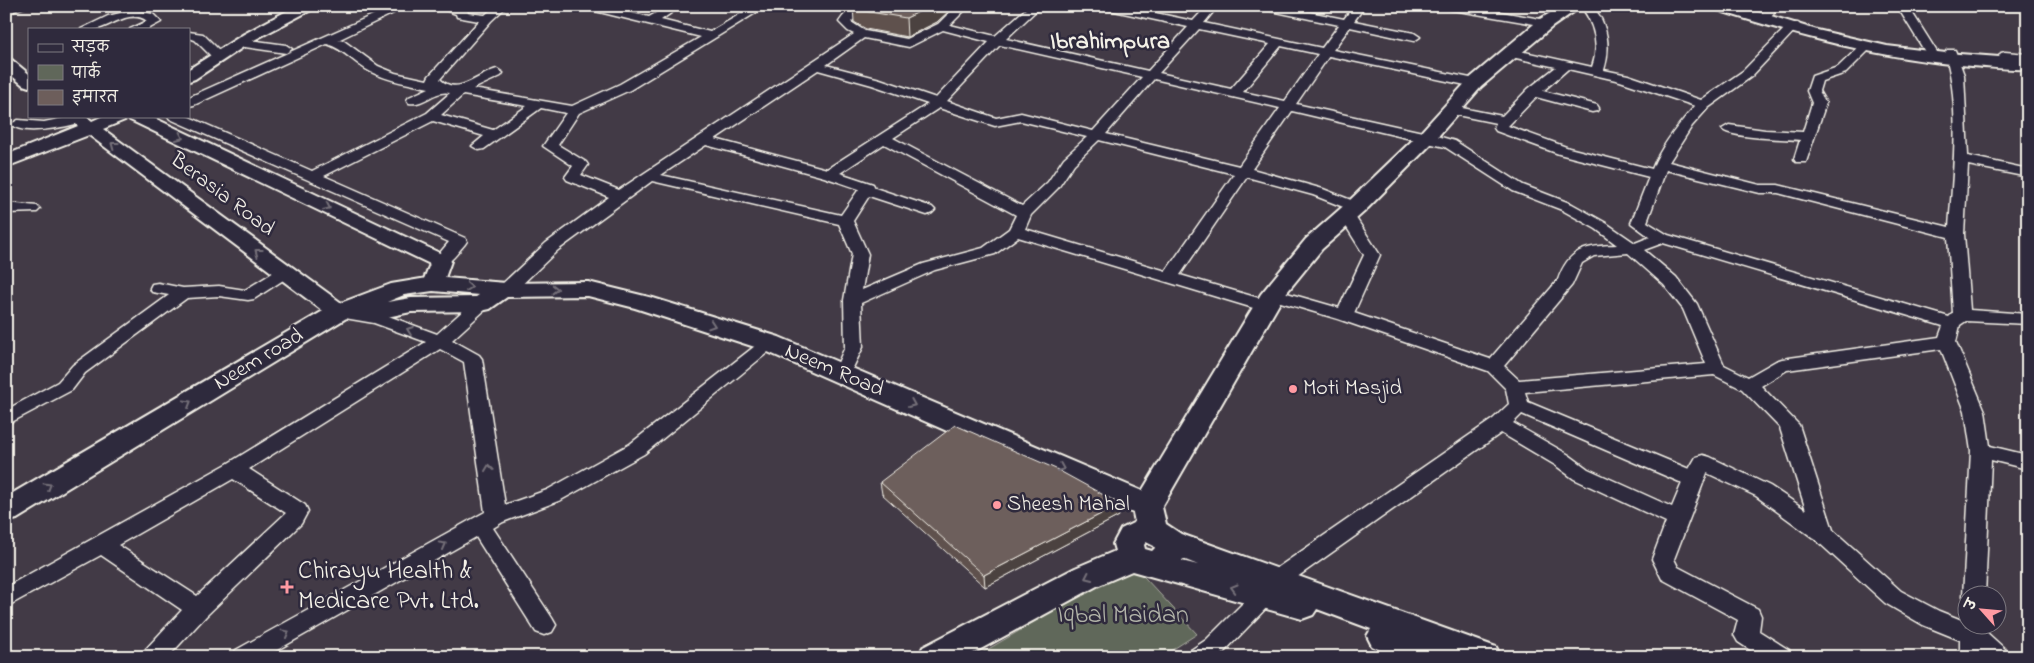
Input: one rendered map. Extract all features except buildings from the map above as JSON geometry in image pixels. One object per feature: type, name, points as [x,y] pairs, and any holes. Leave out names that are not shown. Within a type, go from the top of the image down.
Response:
[{"type":"main road","points":[[935,657],[1086,577],[1150,540],[1270,300],[1314,244],[1352,211],[1426,137],[1475,83],[1546,23],[1574,6]]},
{"type":"main road","points":[[1720,6],[1866,47],[1894,52],[2027,62]]},
{"type":"main road","points":[[1734,6],[1769,11],[1792,26],[1852,41],[1952,56],[2005,56],[2027,62]]},
{"type":"main road","name":"Neem road","points":[[6,511],[350,314],[399,289],[433,284],[506,290]]},
{"type":"main road","name":"Neem Road","points":[[506,290],[588,289],[644,302],[770,344],[1135,500],[1150,540],[1270,588]]},
{"type":"main road","points":[[350,314],[411,305],[481,304],[506,290]]},
{"type":"main road","points":[[1270,588],[1290,602],[1369,630],[1427,657]]},
{"type":"main road","points":[[1270,588],[1484,657]]},
{"type":"street","points":[[6,11],[22,6]]},
{"type":"street","points":[[190,91],[388,6]]},
{"type":"street","points":[[190,102],[403,6]]},
{"type":"street","points":[[449,6],[447,7],[463,12],[457,17],[486,19]]},
{"type":"street","points":[[442,87],[434,79],[486,19],[502,6]]},
{"type":"street","points":[[587,6],[712,36]]},
{"type":"street","points":[[650,22],[676,6]]},
{"type":"street","points":[[620,196],[572,177],[580,165],[550,146],[574,110],[624,87],[762,6]]},
{"type":"street","points":[[839,6],[860,8]]},
{"type":"street","points":[[860,8],[849,16],[845,22],[852,29],[862,34],[909,43],[916,42],[942,26],[958,10],[955,6]]},
{"type":"street","points":[[829,174],[939,102],[982,55],[1036,6]]},
{"type":"street","points":[[1105,6],[1475,83]]},
{"type":"street","points":[[852,300],[929,267],[989,251],[1016,231],[1024,213],[1053,185],[1069,161],[1095,137],[1213,6]]},
{"type":"street","points":[[1262,6],[1414,38]]},
{"type":"street","points":[[1170,277],[1326,51],[1360,6]]},
{"type":"street","points":[[1447,6],[1546,23]]},
{"type":"street","points":[[1586,6],[1592,11],[1602,41],[1602,61],[1597,72]]},
{"type":"street","points":[[1902,6],[1931,52]]},
{"type":"street","points":[[2020,6],[2028,7]]},
{"type":"street","points":[[190,75],[297,8]]},
{"type":"street","points":[[90,28],[133,13],[146,15],[155,22],[139,28]]},
{"type":"street","points":[[942,26],[999,41],[1290,105],[1450,144],[1518,188],[1567,207],[1601,226],[1632,248],[1670,281],[1691,308],[1718,368]]},
{"type":"street","points":[[1792,26],[1748,74],[1703,106],[1687,123],[1663,158],[1639,223],[1662,238],[1957,319],[2028,319]]},
{"type":"street","points":[[506,290],[557,242],[620,196],[862,34]]},
{"type":"street","points":[[190,35],[198,37],[219,57]]},
{"type":"street","points":[[328,41],[340,44],[374,69],[391,76],[460,91],[574,110]]},
{"type":"street","points":[[1235,93],[1279,41]]},
{"type":"street","points":[[242,43],[286,49]]},
{"type":"street","points":[[1801,158],[1819,102],[1813,91],[1816,79],[1842,70],[1866,47]]},
{"type":"street","points":[[1510,53],[1624,78],[1703,106]]},
{"type":"street","points":[[1952,56],[1958,75],[1961,159],[1956,234],[1957,319],[1946,342],[1975,411],[1981,451],[1974,586]]},
{"type":"street","points":[[1566,65],[1533,92],[1501,125],[1501,128],[1564,151],[1760,189],[1778,189],[1956,234]]},
{"type":"street","points":[[815,66],[876,82],[995,122],[1021,117],[1318,192],[1352,211],[1372,255],[1344,315]]},
{"type":"street","points":[[312,177],[432,116],[460,91],[497,73]]},
{"type":"street","points":[[414,100],[442,87]]},
{"type":"street","points":[[1533,92],[1592,108]]},
{"type":"street","points":[[479,146],[540,104]]},
{"type":"street","points":[[1452,110],[1506,121]]},
{"type":"street","points":[[432,116],[495,135]]},
{"type":"street","points":[[18,124],[44,126],[104,118]]},
{"type":"street","points":[[140,118],[441,260]]},
{"type":"street","points":[[179,118],[459,241],[441,260],[433,284]]},
{"type":"street","points":[[6,162],[81,121]]},
{"type":"street","name":"Berasia Road","points":[[81,121],[285,272],[350,314]]},
{"type":"street","points":[[1729,130],[1807,136]]},
{"type":"street","points":[[884,139],[1024,213]]},
{"type":"street","points":[[705,140],[829,174],[868,187],[845,221]]},
{"type":"street","points":[[1961,159],[2028,174]]},
{"type":"street","points":[[648,176],[845,221]]},
{"type":"street","points":[[866,190],[927,210]]},
{"type":"street","points":[[6,208],[32,209]]},
{"type":"street","points":[[842,374],[854,347],[852,300],[860,254],[845,221]]},
{"type":"street","points":[[1016,231],[1170,277],[1344,315],[1494,367],[1517,396],[1693,479]]},
{"type":"street","points":[[1494,367],[1566,281],[1569,270],[1578,257],[1592,251],[1632,248],[1662,238]]},
{"type":"street","points":[[158,288],[183,293],[219,291],[248,295],[285,272]]},
{"type":"street","points":[[6,418],[64,386],[79,369],[183,293]]},
{"type":"street","points":[[6,598],[234,469],[440,341],[481,304]]},
{"type":"street","points":[[350,314],[377,318],[440,341],[473,358],[488,520],[544,625]]},
{"type":"street","points":[[1749,385],[1782,365],[1946,342]]},
{"type":"street","points":[[244,657],[488,520],[554,495],[636,449],[770,344]]},
{"type":"street","points":[[1517,396],[1718,368],[1749,385],[1789,425],[1824,534]]},
{"type":"street","points":[[1198,657],[1214,647],[1270,588],[1500,424],[1517,396]]},
{"type":"street","points":[[1500,424],[1562,460],[1581,474],[1677,518]]},
{"type":"street","points":[[1981,451],[2023,461],[2028,460]]},
{"type":"street","points":[[1782,657],[1746,634],[1750,616],[1670,573],[1664,559],[1677,518],[1693,479],[1703,462],[1763,491],[1824,534],[1893,596],[1972,639],[1998,657]]},
{"type":"street","points":[[153,657],[198,609],[294,518],[298,511],[234,469]]},
{"type":"street","points":[[101,544],[198,609]]},
{"type":"green space","name":"Iqbal Maidan","points":[[1132,564],[1197,634],[1161,657],[975,657]]},
{"type":"place","name":"Moti Masjid","points":[[1293,389]]},
{"type":"place","name":"Sheesh Mahal","points":[[997,505]]},
{"type":"place","name":"Chirayu Health & Medicare Pvt. Ltd.","points":[[287,587]]},
{"type":"district","name":"Ibrahimpura","points":[[1110,42]]}]
